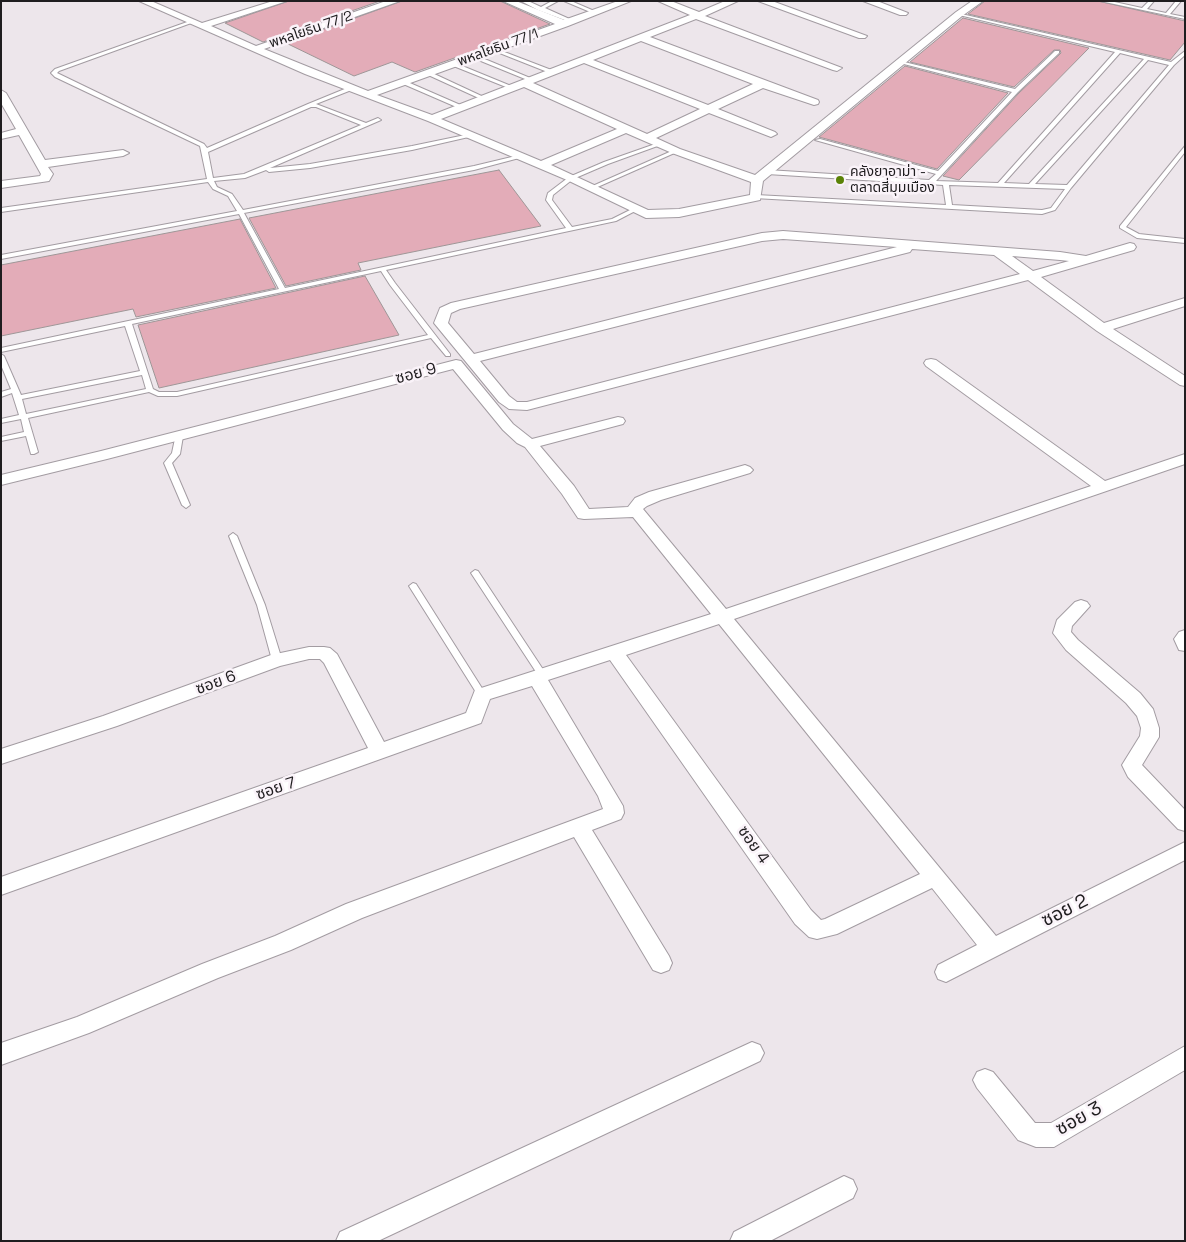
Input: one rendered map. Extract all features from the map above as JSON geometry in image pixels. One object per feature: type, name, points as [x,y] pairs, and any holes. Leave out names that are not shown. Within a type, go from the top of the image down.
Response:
[{"type":"street","points":[[148,3],[166,1]]},
{"type":"street","points":[[197,24],[283,1]]},
{"type":"street","name":"พหลโยธิน 77/2","points":[[254,49],[396,1]]},
{"type":"street","points":[[509,1],[569,23]]},
{"type":"street","name":"พหลโยธิน 77/1","points":[[369,94],[627,1]]},
{"type":"street","points":[[662,1],[837,68]]},
{"type":"street","points":[[432,120],[734,1]]},
{"type":"street","points":[[762,1],[862,36]]},
{"type":"street","points":[[867,1],[903,13]]},
{"type":"street","points":[[757,180],[959,14],[979,1]]},
{"type":"street","points":[[148,3],[254,49],[369,94],[571,178],[646,214],[679,212],[756,197],[757,180]]},
{"type":"street","points":[[641,37],[814,102]]},
{"type":"street","points":[[583,59],[770,134]]},
{"type":"street","points":[[528,82],[660,144],[757,180]]},
{"type":"street","points":[[647,138],[705,109],[762,84]]},
{"type":"street","points":[[1,185],[45,179],[48,174],[3,99]]},
{"type":"street","points":[[540,166],[626,129]]},
{"type":"street","points":[[1,136],[23,131]]},
{"type":"street","points":[[42,164],[123,153]]},
{"type":"street","points":[[1087,260],[997,251],[783,236],[762,237],[456,306],[445,311],[441,323],[504,399],[514,406],[526,406],[1029,276],[1087,260],[1130,247]]},
{"type":"street","points":[[471,358],[916,246]]},
{"type":"street","points":[[997,251],[1102,328],[1181,376]]},
{"type":"street","points":[[1102,328],[1185,302]]},
{"type":"street","points":[[931,362],[1104,487]]},
{"type":"street","name":"ซอย 9","points":[[1,480],[456,364],[508,427],[522,440],[530,444],[568,490],[584,514],[632,512]]},
{"type":"street","points":[[530,444],[618,421]]},
{"type":"street","points":[[482,695],[724,616],[1185,459]]},
{"type":"street","points":[[632,512],[642,502],[655,496],[745,470]]},
{"type":"street","points":[[632,512],[638,513],[724,616],[993,948]]},
{"type":"street","points":[[1080,606],[1064,624],[1062,633],[1072,645],[1133,698],[1146,714],[1150,728],[1149,737],[1132,765],[1135,772],[1185,823]]},
{"type":"street","points":[[1185,636],[1183,639],[1185,645]]},
{"type":"street","name":"ซอย 4","points":[[615,652],[803,917],[817,930],[829,927],[935,877]]},
{"type":"street","name":"ซอย 6","points":[[1,757],[110,721],[277,660],[309,653],[324,653],[331,659],[380,752]]},
{"type":"street","points":[[1,1054],[81,1026],[210,971],[283,943],[354,911],[614,813],[614,806],[540,677]]},
{"type":"street","name":"ซอย 7","points":[[1,886],[474,718],[482,695]]},
{"type":"street","points":[[579,827],[661,963]]},
{"type":"street","name":"ซอย 2","points":[[946,972],[1185,850]]},
{"type":"street","points":[[358,1239],[752,1053]]},
{"type":"street","name":"ซอย 3","points":[[985,1080],[1027,1132],[1036,1135],[1054,1135],[1185,1057]]},
{"type":"street","points":[[743,1241],[844,1189]]},
{"type":"lane","points":[[523,1],[569,23]]},
{"type":"lane","points":[[540,9],[556,1]]},
{"type":"lane","points":[[566,1],[597,13]]},
{"type":"lane","points":[[1102,1],[1185,18]]},
{"type":"lane","points":[[1143,10],[1152,1]]},
{"type":"lane","points":[[1166,14],[1179,1]]},
{"type":"lane","points":[[959,14],[1172,64]]},
{"type":"lane","points":[[197,24],[57,70],[54,73],[202,145],[205,151],[210,180],[215,188],[232,196],[283,291]]},
{"type":"lane","points":[[494,49],[552,72]]},
{"type":"lane","points":[[1000,184],[1119,51]]},
{"type":"lane","points":[[932,182],[1016,91],[1057,52]]},
{"type":"lane","points":[[756,197],[1042,212],[1058,204],[1068,186],[1172,64],[1185,52]]},
{"type":"lane","points":[[474,56],[528,82]]},
{"type":"lane","points":[[1031,185],[1147,58]]},
{"type":"lane","points":[[902,62],[1016,91]]},
{"type":"lane","points":[[453,64],[513,88]]},
{"type":"lane","points":[[428,73],[485,99]]},
{"type":"lane","points":[[403,82],[463,108]]},
{"type":"lane","points":[[205,151],[352,88]]},
{"type":"lane","points":[[310,106],[317,106],[365,126]]},
{"type":"lane","points":[[1,210],[245,176],[378,120]]},
{"type":"lane","points":[[261,170],[310,166],[470,136]]},
{"type":"lane","points":[[818,140],[940,173]]},
{"type":"lane","points":[[570,229],[549,200],[550,194],[571,178],[606,163],[660,144]]},
{"type":"lane","points":[[1185,148],[1122,227],[1137,236],[1185,241]]},
{"type":"lane","points":[[591,188],[676,150]]},
{"type":"lane","points":[[1,257],[474,168],[520,157]]},
{"type":"lane","points":[[1177,159],[1185,161]]},
{"type":"lane","points":[[768,172],[946,183],[1068,186]]},
{"type":"lane","points":[[946,183],[949,208]]},
{"type":"lane","points":[[1,350],[614,220],[636,209]]},
{"type":"lane","points":[[383,270],[448,355]]},
{"type":"lane","points":[[128,323],[150,390]]},
{"type":"lane","points":[[1,421],[150,390],[158,394],[176,394],[432,336]]},
{"type":"lane","points":[[1,356],[18,398],[34,452]]},
{"type":"lane","points":[[18,398],[143,373]]},
{"type":"lane","points":[[1,380],[10,378]]},
{"type":"lane","points":[[1,395],[15,390]]},
{"type":"lane","points":[[1,439],[29,433]]},
{"type":"lane","points":[[179,436],[176,454],[168,463],[186,505]]},
{"type":"lane","points":[[233,536],[261,605],[277,660]]},
{"type":"lane","points":[[475,574],[540,677]]},
{"type":"lane","points":[[413,586],[482,695]]},
{"type":"building","points":[[289,1],[380,1],[263,42],[225,23]]},
{"type":"building","points":[[402,1],[500,1],[550,24],[415,72],[392,62],[354,76],[286,43]]},
{"type":"building","points":[[985,1],[1098,1],[1185,21],[1185,42],[1170,60],[968,14]]},
{"type":"building","points":[[963,18],[1089,48],[959,180],[943,176],[1019,93],[1061,53],[1060,50],[1054,50],[1014,87],[910,62]]},
{"type":"building","points":[[905,66],[1008,93],[937,169],[819,137]]},
{"type":"building","points":[[499,170],[541,226],[358,263],[361,270],[286,286],[249,218]]},
{"type":"building","points":[[240,219],[276,288],[136,317],[133,309],[1,336],[1,265]]},
{"type":"building","points":[[365,276],[399,335],[159,388],[138,325]]},
{"type":"place","name":"คลังยาอาม่า - ตลาดสี่มุมเมือง","points":[[840,180]]}]
